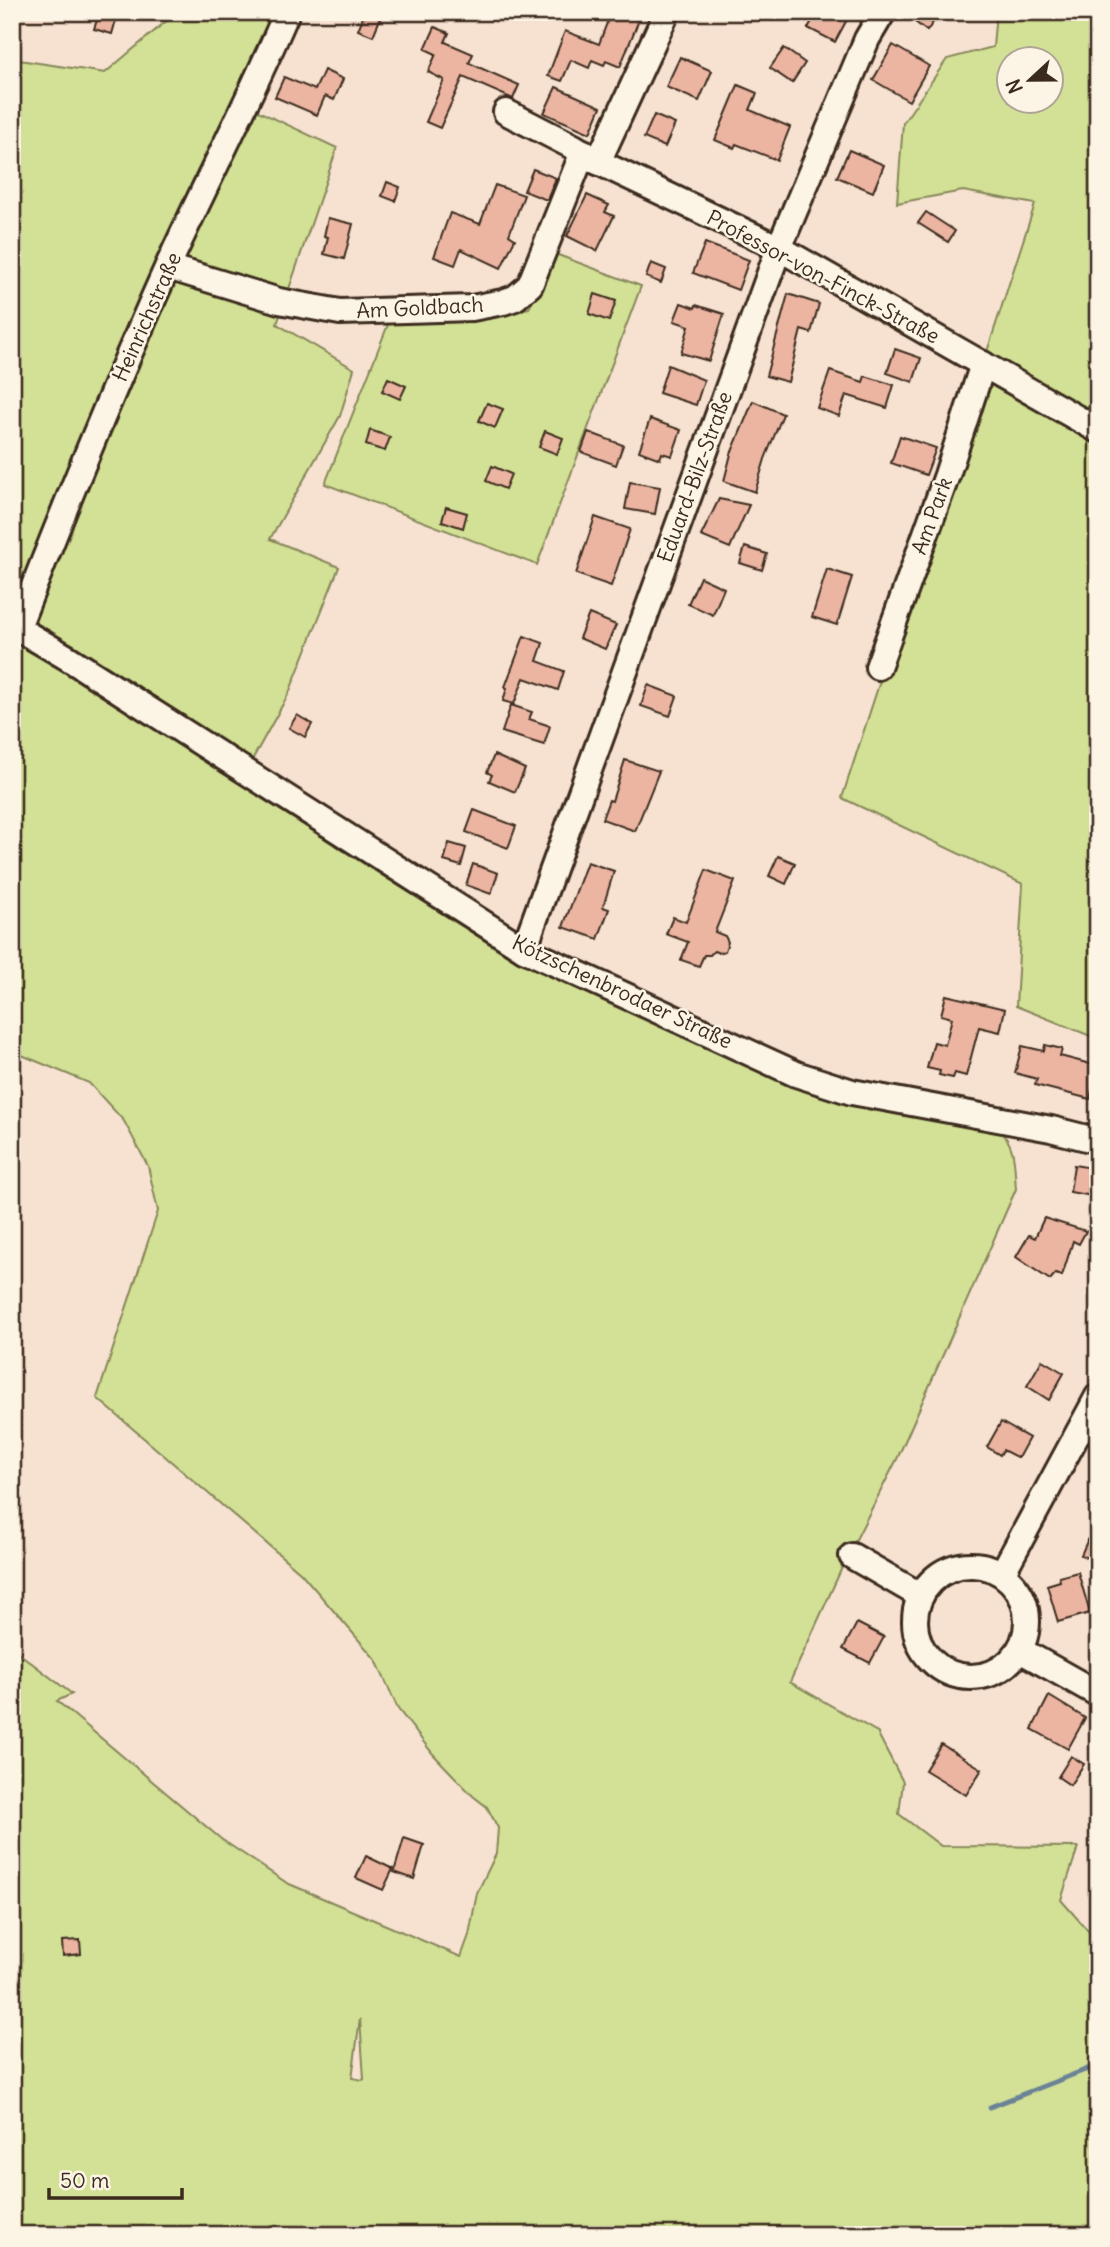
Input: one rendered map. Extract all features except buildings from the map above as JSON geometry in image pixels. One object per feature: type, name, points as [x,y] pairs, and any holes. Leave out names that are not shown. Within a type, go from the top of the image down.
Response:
[{"type":"street","name":"Heinrichstraße","points":[[15,626],[168,267],[251,96],[287,12]]},
{"type":"street","name":"Am Goldbach","points":[[168,267],[279,301],[340,312],[472,308],[515,298],[530,285],[591,157],[667,12]]},
{"type":"street","name":"Eduard-Bilz-Straße","points":[[524,949],[779,248],[867,39],[883,12]]},
{"type":"street","name":"Professor-von-Finck-Straße","points":[[506,112],[591,157],[779,248],[1098,430]]},
{"type":"street","name":"Am Park","points":[[877,667],[947,475],[982,364]]},
{"type":"street","name":"Kötzschenbrodaer Straße","points":[[15,626],[524,949],[796,1074],[852,1092],[1051,1129],[1098,1141]]},
{"type":"street","points":[[1002,1574],[1098,1396]]},
{"type":"street","points":[[852,1556],[921,1596]]},
{"type":"street","points":[[966,1566],[984,1567],[1002,1574],[1017,1589],[1026,1609],[1027,1630],[1020,1650],[1007,1665],[991,1674],[972,1678],[953,1674],[937,1665],[924,1651],[917,1633],[916,1614],[921,1596],[932,1581],[948,1571],[966,1566]]},
{"type":"street","points":[[1020,1650],[1098,1694]]},
{"type":"green space","points":[[177,12],[272,12],[237,101],[337,148],[277,324],[354,369],[340,416],[270,539],[339,567],[289,693],[252,760],[12,614],[12,59],[105,73]]},
{"type":"green space","points":[[996,12],[1098,12],[1098,1039],[1016,1006],[1023,884],[842,798],[1035,204],[963,191],[897,203],[903,123],[947,59],[993,47]]},
{"type":"green space","points":[[550,252],[641,286],[537,565],[325,484],[391,317],[457,321],[529,308],[538,292]]},
{"type":"green space","points":[[12,636],[242,778],[717,1043],[998,1130],[1004,1136],[1012,1149],[1016,1189],[898,1457],[845,1561],[790,1682],[877,1732],[903,1782],[899,1814],[941,1846],[1078,1847],[1061,1900],[1098,1942],[1098,2235],[12,2235],[12,1645],[72,1694],[57,1701],[221,1839],[287,1883],[461,1957],[469,1935],[477,1893],[496,1854],[498,1828],[487,1807],[433,1754],[398,1709],[376,1660],[301,1573],[97,1398],[158,1211],[148,1166],[124,1121],[89,1083],[12,1051]],"holes":[[[360,2019],[364,2079],[352,2078]]]},
{"type":"waterway","points":[[990,2107],[1098,2065]]}]
